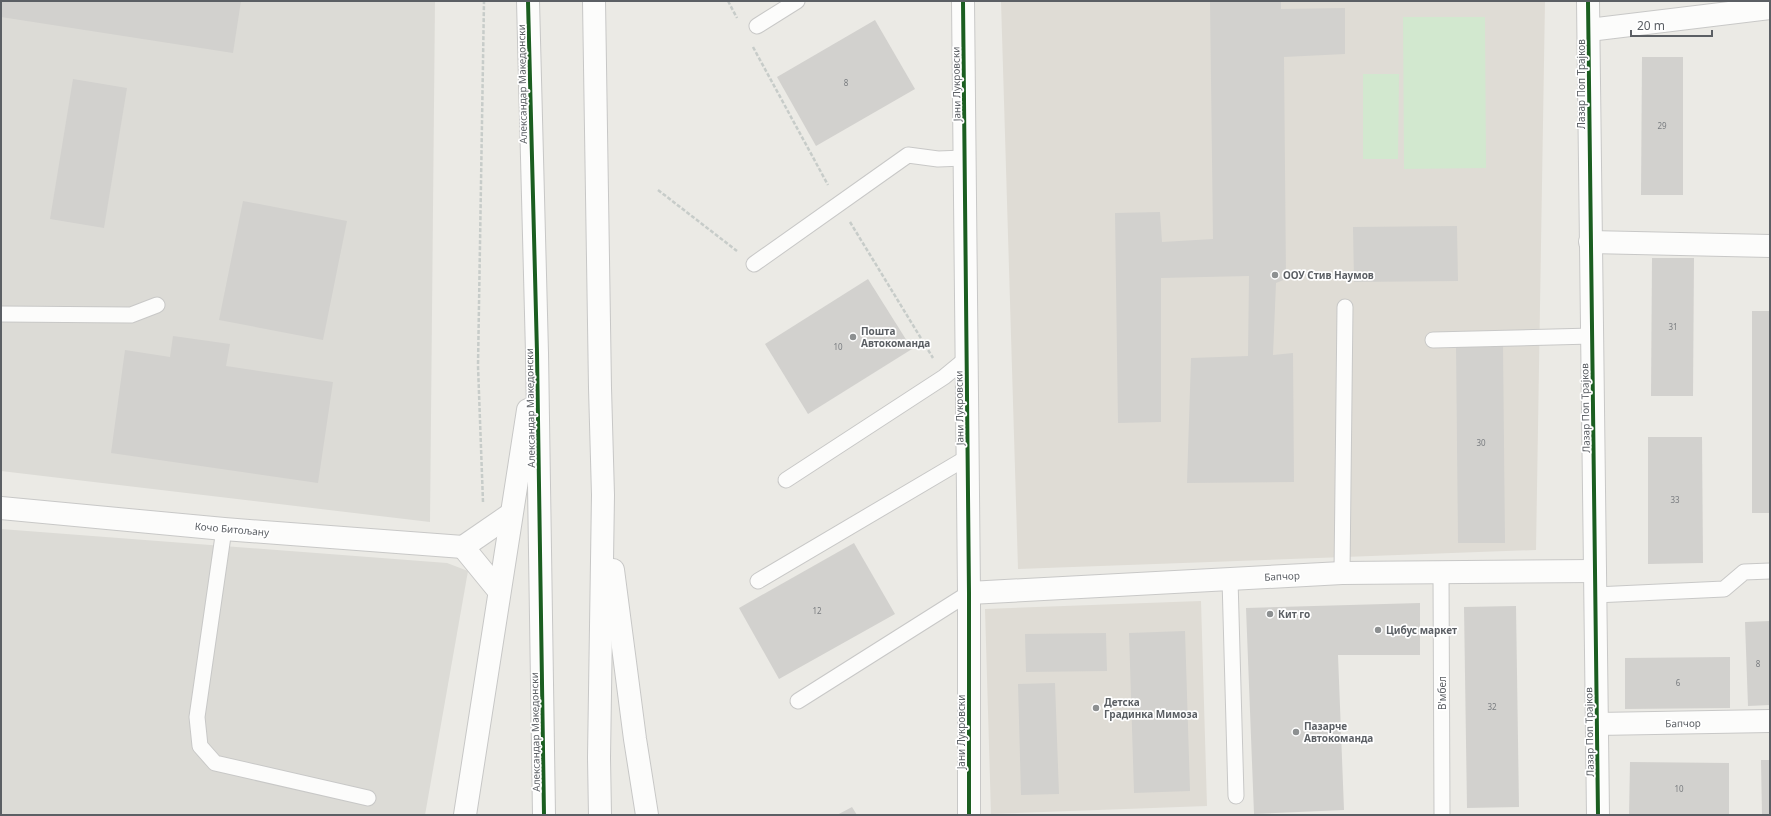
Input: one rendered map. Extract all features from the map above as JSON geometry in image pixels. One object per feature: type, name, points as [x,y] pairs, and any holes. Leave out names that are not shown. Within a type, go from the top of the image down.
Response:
[{"type":"street","name":"Александар Македонски","points":[[528,1],[537,354],[544,815]]},
{"type":"street","points":[[594,1],[603,495],[599,758],[600,815]]},
{"type":"street","name":"Јани Лукровски","points":[[963,1],[969,592],[969,815]]},
{"type":"street","name":"Лазар Поп Трајков","points":[[1588,1],[1598,815]]},
{"type":"street","points":[[1589,30],[1770,8]]},
{"type":"street","points":[[1590,242],[1770,246]]},
{"type":"street","points":[[465,815],[537,354]]},
{"type":"street","points":[[603,495],[635,739],[647,815]]},
{"type":"street","name":"Кочо Битољану","points":[[1,508],[224,529],[464,548]]},
{"type":"street","points":[[499,591],[464,548],[511,514]]},
{"type":"street","name":"Бапчор","points":[[969,592],[1342,573],[1595,571]]},
{"type":"street","name":"Бапчор","points":[[1597,724],[1770,722]]},
{"type":"lane","points":[[757,26],[797,1]]},
{"type":"lane","points":[[754,264],[908,155],[938,159],[964,158]]},
{"type":"lane","points":[[1,314],[131,315],[157,305]]},
{"type":"lane","points":[[1342,573],[1345,307]]},
{"type":"lane","points":[[1433,340],[1592,336]]},
{"type":"lane","points":[[786,480],[944,377],[967,358]]},
{"type":"lane","points":[[758,581],[968,457]]},
{"type":"lane","points":[[224,529],[197,717],[200,746],[215,763],[368,798]]},
{"type":"lane","points":[[1595,595],[1724,589],[1744,572],[1770,571]]},
{"type":"lane","name":"В'мбел","points":[[1442,572],[1442,815]]},
{"type":"lane","points":[[1230,579],[1236,796]]},
{"type":"lane","points":[[798,702],[969,592]]},
{"type":"path","points":[[484,1],[478,366],[484,533]]},
{"type":"path","points":[[658,190],[754,264]]},
{"type":"shaded area","points":[[1,1],[435,1],[430,522],[1,471]]},
{"type":"shaded area","name":"ООУ Стив Наумов","points":[[1001,1],[1545,1],[1536,550],[1018,569]]},
{"type":"shaded area","points":[[1,529],[447,563],[468,571],[425,815],[1,815]]},
{"type":"shaded area","name":"Детска Градинка Мимоза","points":[[1201,601],[1207,806],[991,814],[985,609]]},
{"type":"green space","points":[[1403,17],[1485,17],[1486,168],[1404,169]]},
{"type":"green space","points":[[1363,74],[1399,74],[1398,159],[1363,159]]},
{"type":"building","points":[[1,1],[241,1],[233,53],[1,17]]},
{"type":"building","points":[[1210,1],[1281,1],[1281,9],[1345,8],[1345,54],[1284,57],[1286,279],[1276,283],[1273,355],[1293,353],[1294,482],[1187,483],[1191,358],[1248,356],[1249,276],[1161,278],[1161,422],[1118,423],[1115,213],[1160,212],[1162,242],[1213,239]]},
{"type":"building","points":[[875,20],[915,89],[816,146],[777,77]]},
{"type":"building","points":[[1642,57],[1683,57],[1683,195],[1641,195]]},
{"type":"building","points":[[73,79],[127,88],[104,228],[50,219]]},
{"type":"building","points":[[243,201],[347,221],[323,340],[219,320]]},
{"type":"building","points":[[1457,226],[1458,281],[1354,282],[1353,227]]},
{"type":"building","points":[[1652,258],[1694,258],[1693,396],[1651,396]]},
{"type":"building","points":[[868,279],[912,349],[808,414],[765,344]]},
{"type":"building","points":[[1752,311],[1770,311],[1770,513],[1752,513]]},
{"type":"building","points":[[173,336],[230,344],[226,366],[333,382],[318,483],[111,453],[125,350],[170,357]]},
{"type":"building","points":[[1503,343],[1505,543],[1458,543],[1456,344]]},
{"type":"building","points":[[1648,437],[1702,437],[1703,563],[1648,564]]},
{"type":"building","points":[[854,543],[895,614],[779,679],[739,608]]},
{"type":"building","name":"Пазарче Автокоманда","points":[[1420,603],[1420,655],[1338,655],[1344,810],[1254,814],[1246,608]]},
{"type":"building","points":[[1516,606],[1519,807],[1467,808],[1464,607]]},
{"type":"building","points":[[1770,621],[1770,705],[1748,706],[1745,622]]},
{"type":"building","points":[[1185,631],[1190,791],[1134,793],[1129,633]]},
{"type":"building","points":[[1106,633],[1107,671],[1026,672],[1025,634]]},
{"type":"building","points":[[1730,657],[1730,708],[1625,709],[1625,658]]},
{"type":"building","points":[[1055,683],[1059,794],[1021,795],[1018,684]]},
{"type":"building","points":[[1761,760],[1770,760],[1770,815],[1762,815]]},
{"type":"building","points":[[1630,762],[1729,763],[1729,815],[1629,815]]},
{"type":"building","points":[[852,807],[857,815],[837,815]]},
{"type":"cycle path","points":[[528,1],[537,353],[544,815]]},
{"type":"cycle path","points":[[963,1],[969,593],[969,815]]},
{"type":"cycle path","points":[[1588,1],[1598,815]]},
{"type":"place","name":"ООУ Стив Наумов","points":[[1275,275]]},
{"type":"place","name":"Пошта Автокоманда","points":[[853,337]]},
{"type":"place","name":"Кит го","points":[[1270,614]]},
{"type":"place","name":"Цибус маркет","points":[[1378,630]]},
{"type":"place","name":"Детска Градинка Мимоза","points":[[1096,708]]},
{"type":"place","name":"Пазарче Автокоманда","points":[[1296,732]]}]
